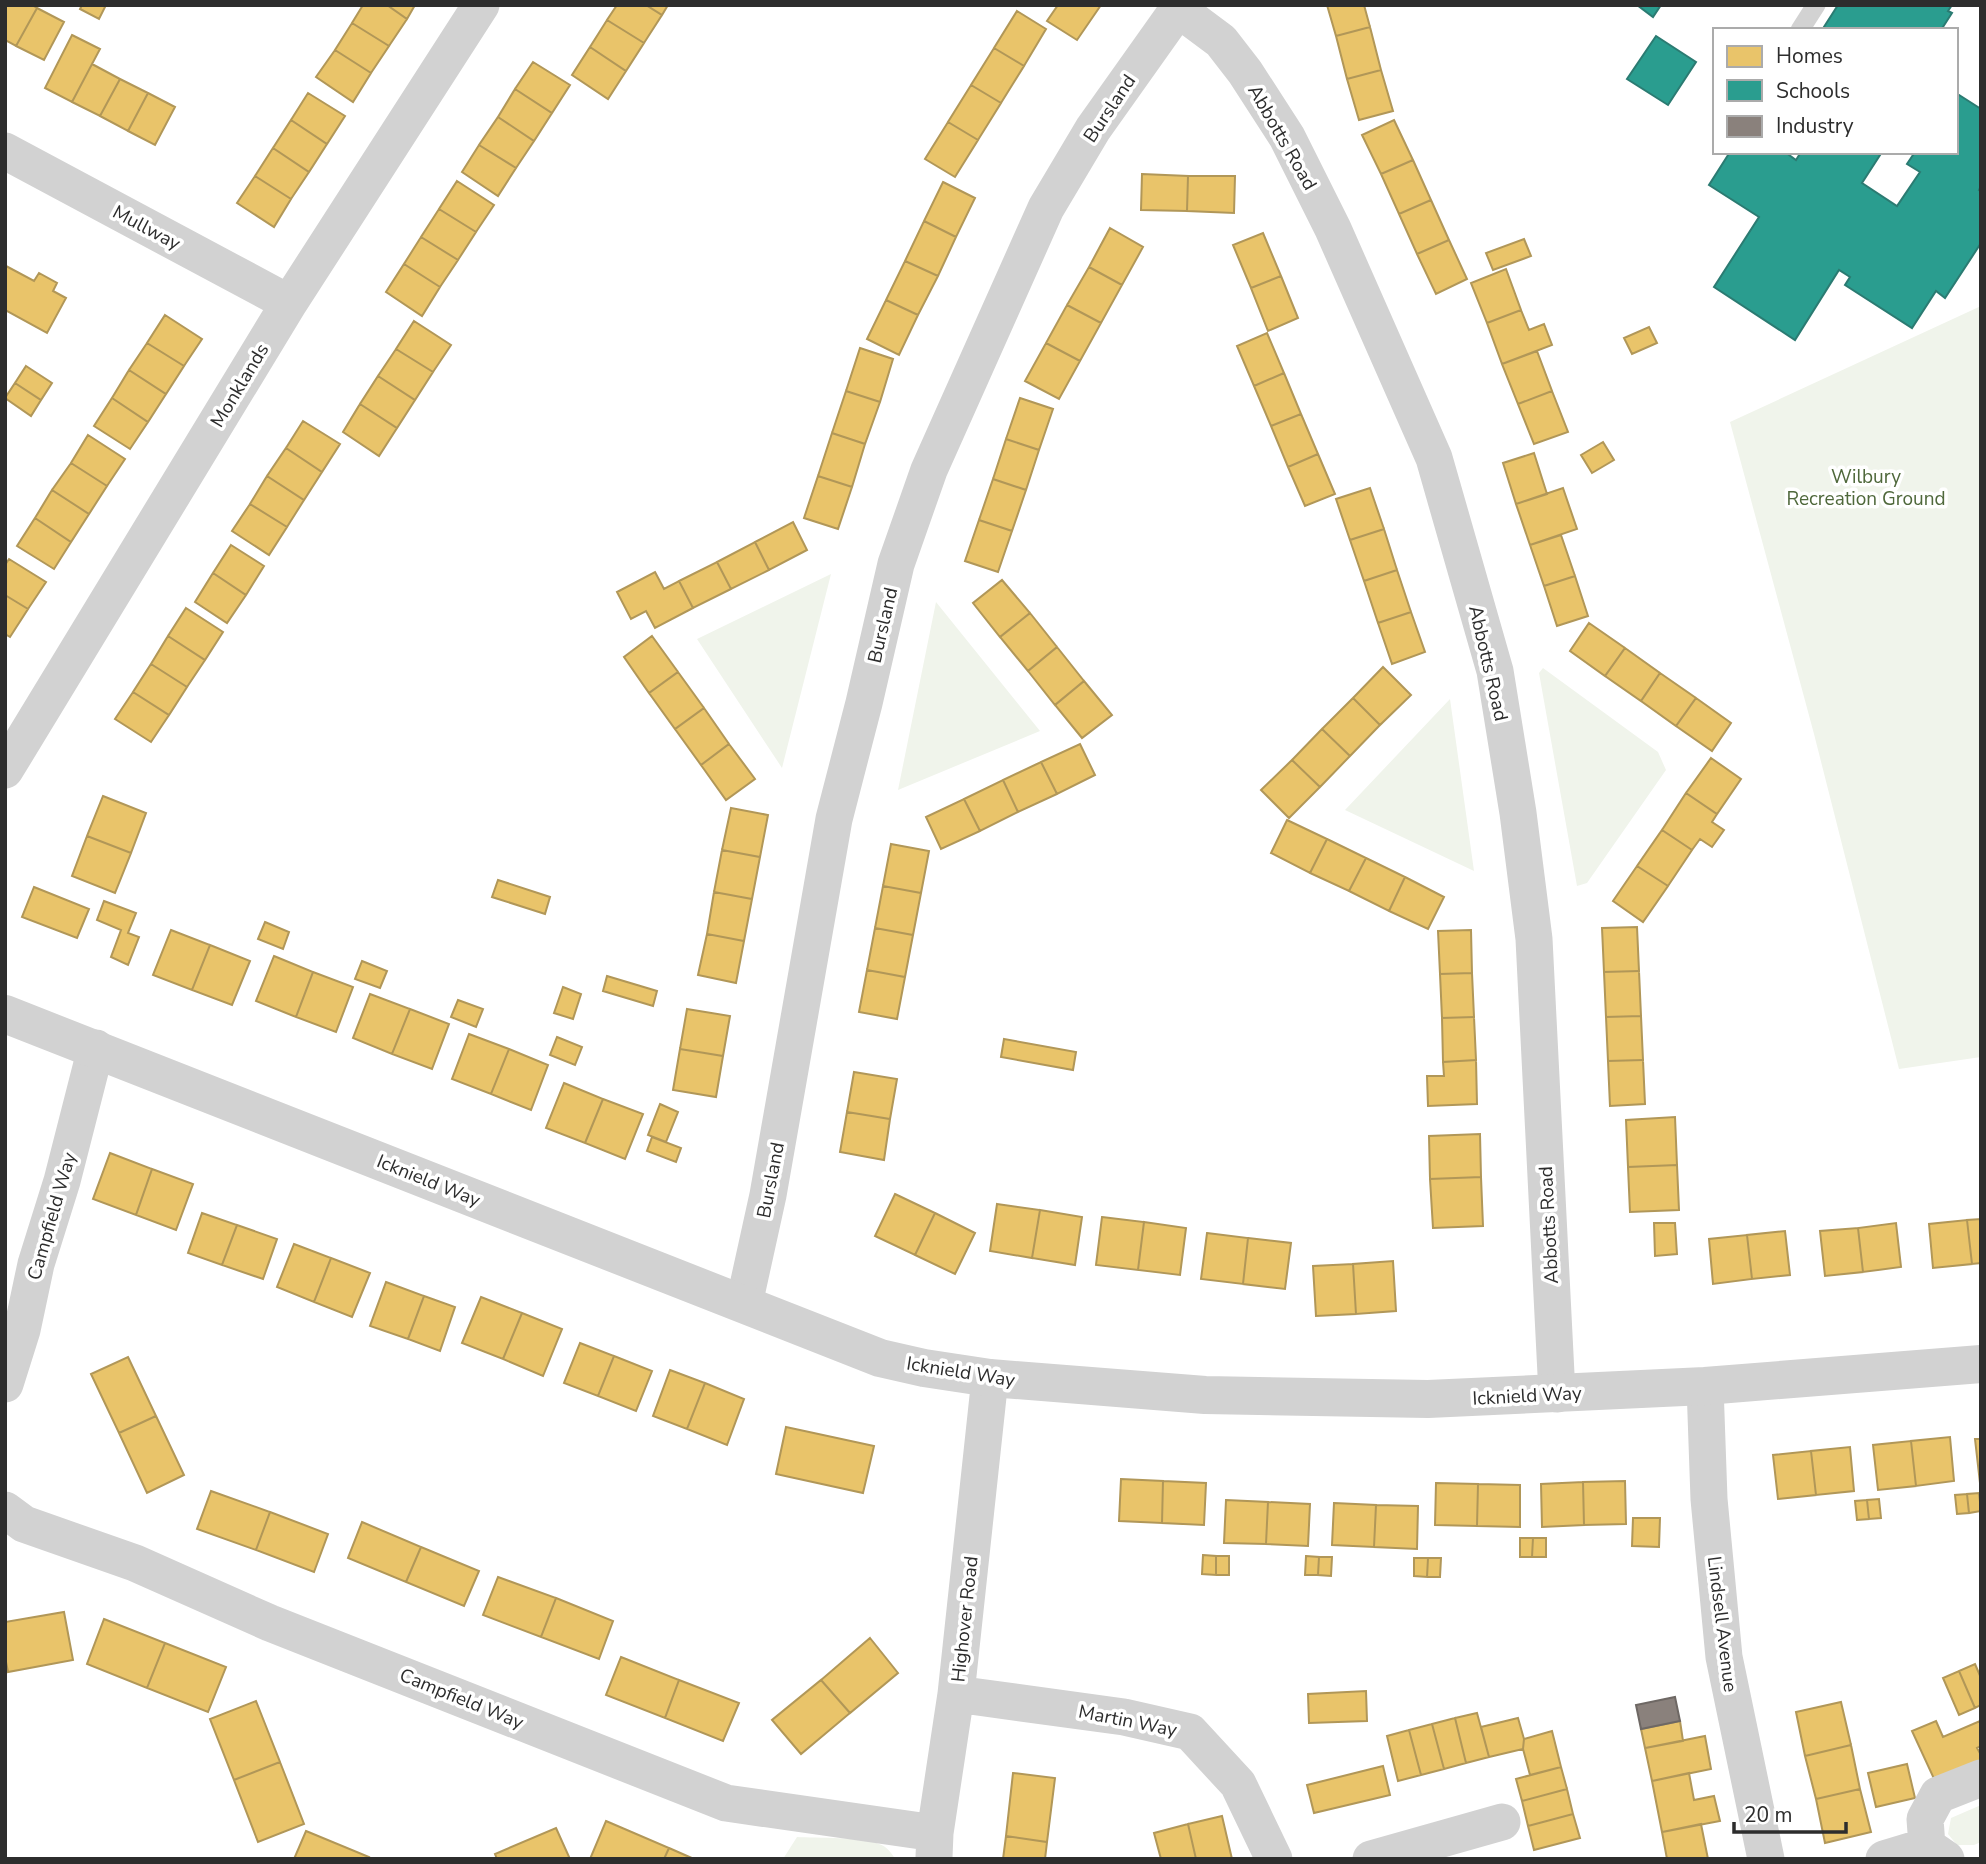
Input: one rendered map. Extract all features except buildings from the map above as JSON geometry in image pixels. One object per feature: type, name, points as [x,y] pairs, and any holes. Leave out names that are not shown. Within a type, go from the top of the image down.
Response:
[{"type":"street","name":"Monklands","points":[[5,770],[289,303],[481,5]]},
{"type":"street","name":"Bursland","points":[[744,1304],[768,1195],[834,819],[896,564],[929,470],[1046,208],[1093,129],[1179,7]]},
{"type":"street","name":"Abbotts Road","points":[[1179,7],[1221,41],[1245,72],[1287,137],[1333,229],[1434,458],[1495,671],[1518,813],[1534,939],[1557,1394]]},
{"type":"street","name":"Mullway","points":[[5,151],[289,303]]},
{"type":"street","name":"Icknield Way","points":[[5,1014],[880,1358],[924,1368],[990,1378],[1205,1395],[1428,1399],[1705,1386],[1981,1364]]},
{"type":"street","name":"Campfield Way","points":[[5,1384],[22,1330],[36,1264],[62,1181],[96,1048]]},
{"type":"street","name":"Highover Road","points":[[934,1846],[956,1693],[990,1378]]},
{"type":"street","name":"Lindsell Avenue","points":[[1705,1386],[1709,1499],[1724,1657],[1766,1859]]},
{"type":"street","name":"Campfield Way","points":[[5,1510],[24,1524],[135,1563],[270,1623],[726,1803],[934,1846]]},
{"type":"street","name":"Martin Way","points":[[956,1693],[1124,1717],[1190,1732],[1238,1784],[1274,1859]]},
{"type":"street","points":[[1884,1859],[1937,1852],[1925,1819],[1938,1795],[1981,1778]]},
{"type":"street","points":[[1371,1859],[1502,1822]]},
{"type":"lane","points":[[1801,28],[1816,5]]},
{"type":"green space","name":"Wilbury Recreation Ground","points":[[1981,306],[1981,1057],[1899,1069],[1814,734],[1730,422]]},
{"type":"green space","points":[[831,574],[782,768],[697,639]]},
{"type":"green space","points":[[936,602],[1040,731],[898,790]]},
{"type":"green space","points":[[1543,668],[1658,752],[1666,770],[1587,883],[1577,886],[1539,673]]},
{"type":"green space","points":[[1450,699],[1474,871],[1345,810]]},
{"type":"green space","points":[[1981,1805],[1981,1842],[1974,1845],[1957,1845],[1948,1834],[1951,1818]]},
{"type":"green space","points":[[797,1837],[872,1842],[882,1845],[895,1859],[783,1859]]}]
